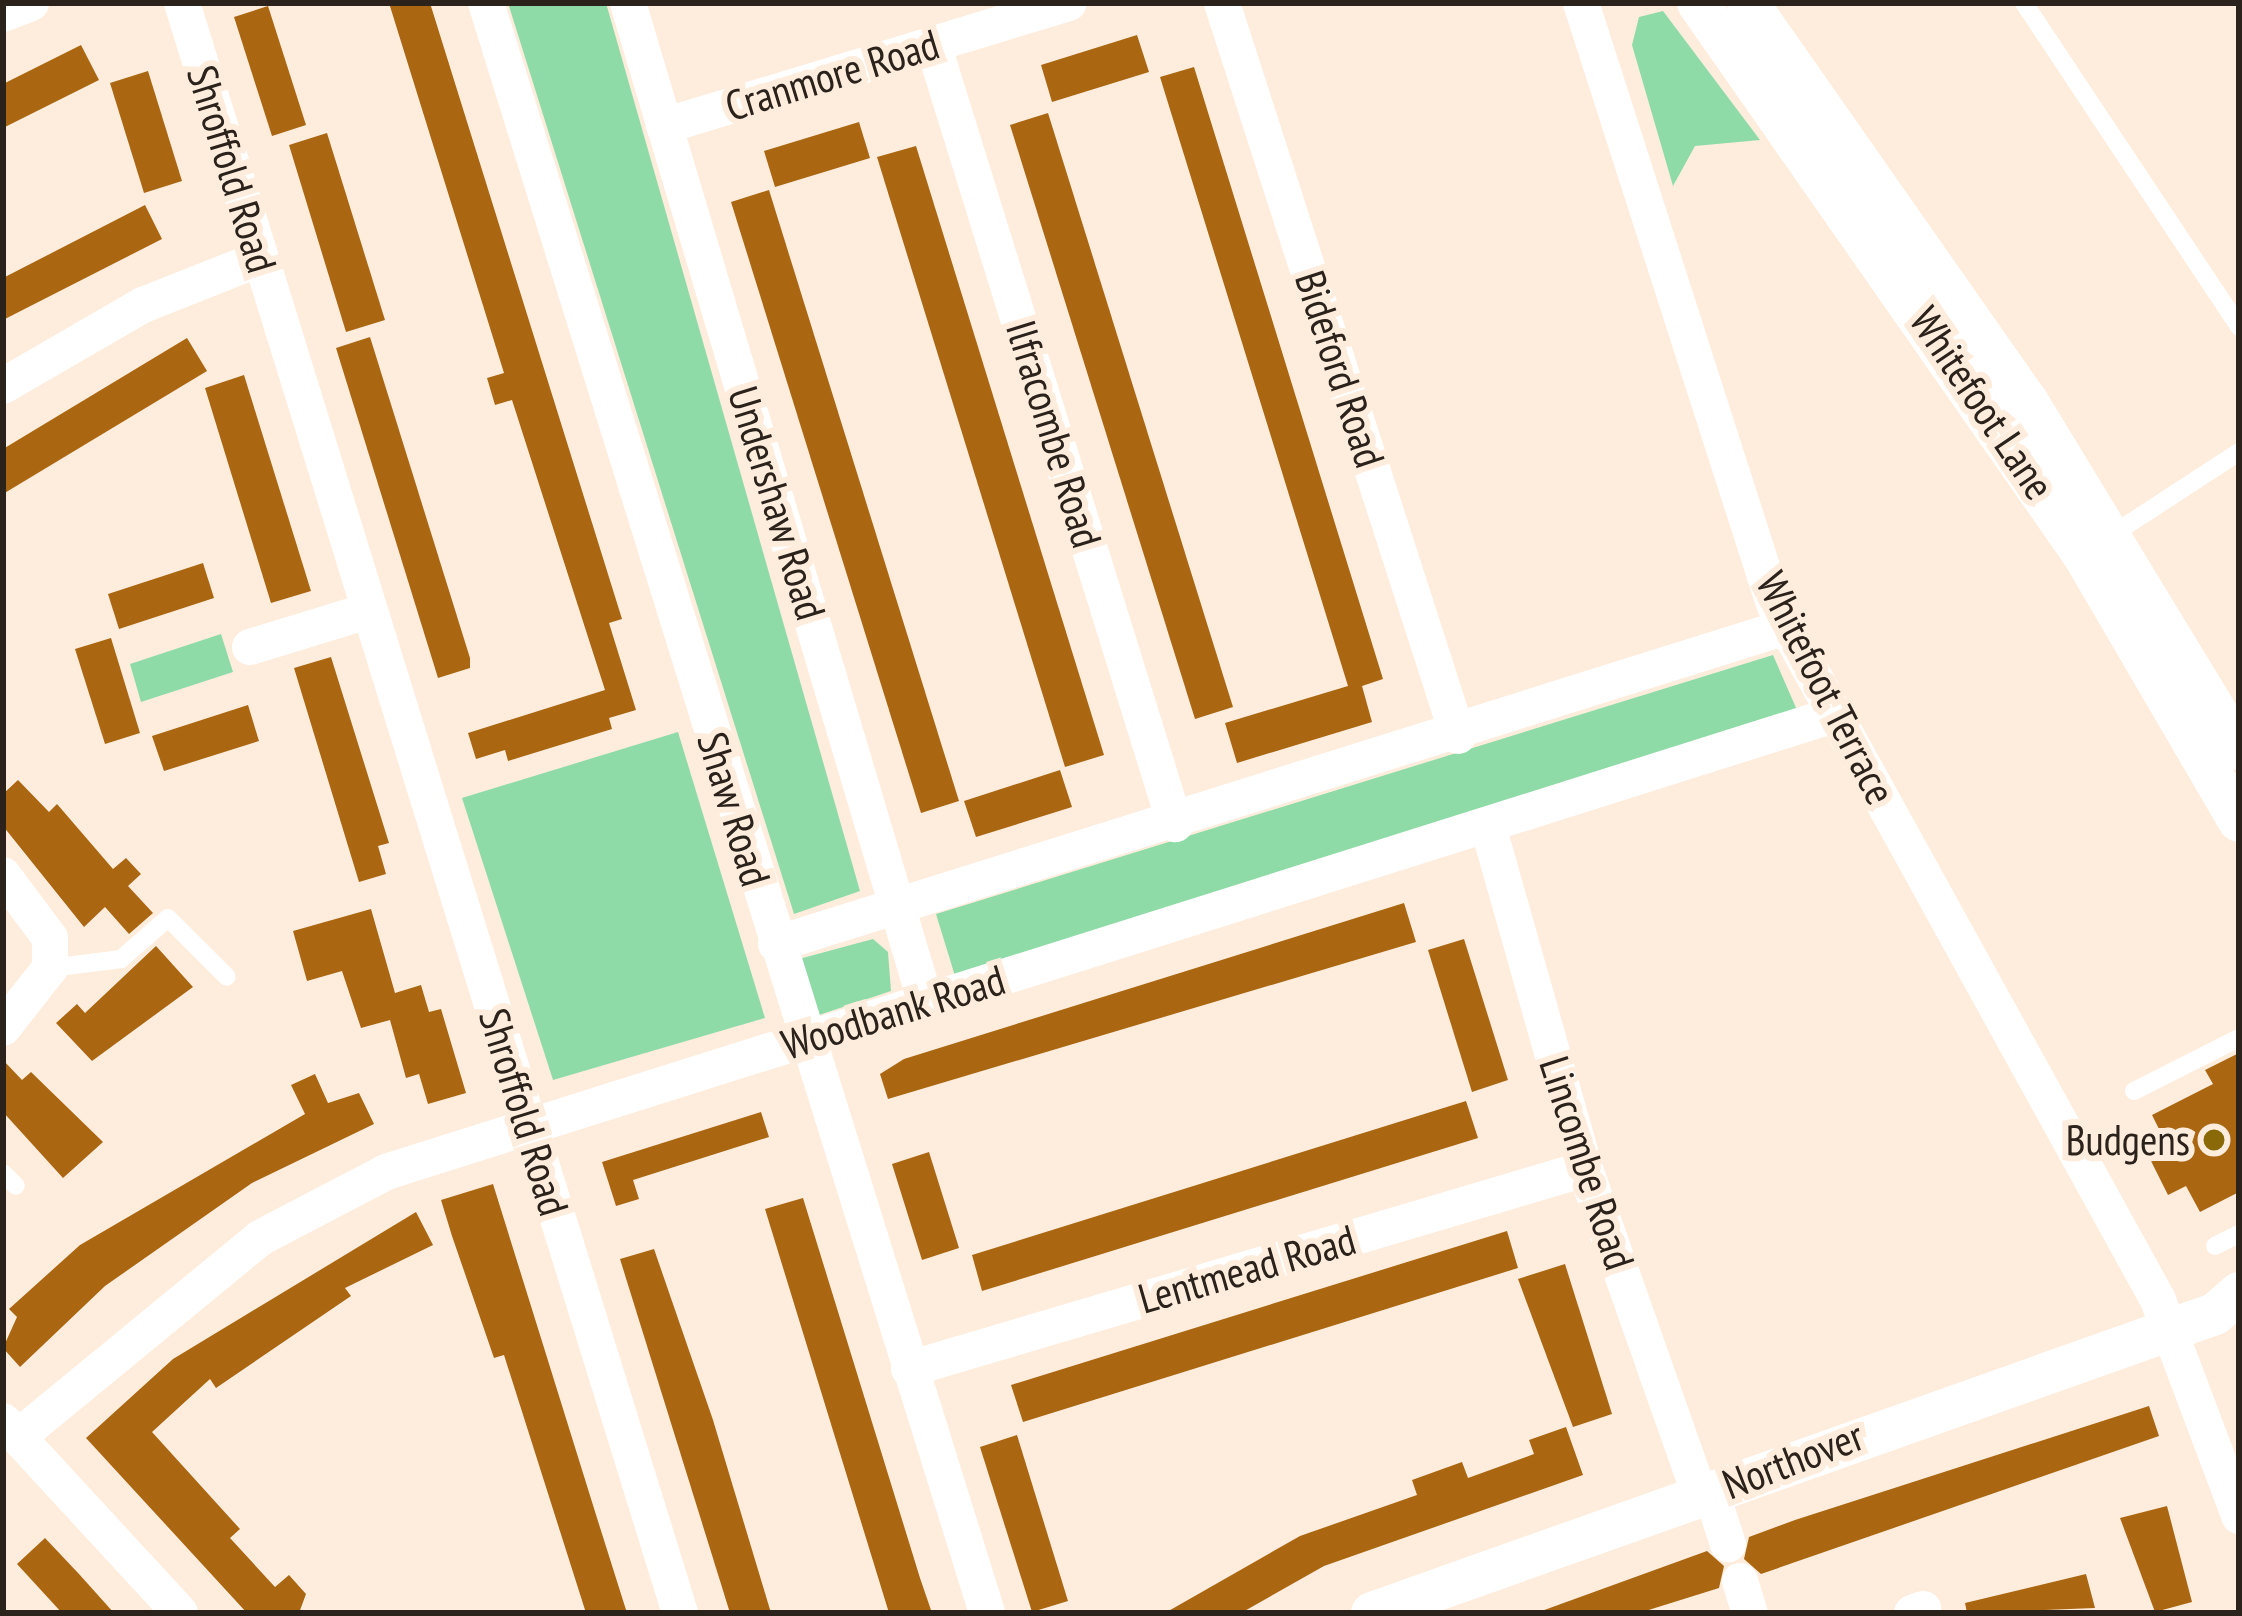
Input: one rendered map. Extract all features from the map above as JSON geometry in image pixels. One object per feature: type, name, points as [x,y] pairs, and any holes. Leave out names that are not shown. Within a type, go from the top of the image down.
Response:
[{"type":"street","points":[[3,14],[31,3]]},
{"type":"street","name":"Shroffold Road","points":[[182,3],[680,1613]]},
{"type":"street","name":"Shaw Road","points":[[486,3],[804,1039],[987,1613]]},
{"type":"street","name":"Undershaw Road","points":[[628,3],[926,1003]]},
{"type":"street","name":"Cranmore Road","points":[[664,126],[1070,3]]},
{"type":"street","name":"Bideford Road","points":[[1222,3],[1458,736]]},
{"type":"street","name":"Whitefoot Terrace","points":[[1581,3],[1786,627],[2171,1330],[2239,1516]]},
{"type":"street","name":"Whitefoot Lane","points":[[1698,3],[2097,544],[2239,749]]},
{"type":"street","name":"Whitefoot Lane","points":[[1748,3],[2097,544],[2239,821]]},
{"type":"street","name":"Ilfracombe Road","points":[[933,44],[1175,824]]},
{"type":"street","points":[[3,386],[143,305],[259,259]]},
{"type":"street","points":[[250,647],[368,610]]},
{"type":"street","points":[[776,944],[1458,736],[1786,627]]},
{"type":"street","name":"Woodbank Road","points":[[10,1429],[260,1238],[386,1172],[1834,715]]},
{"type":"street","name":"Lincombe Road","points":[[1488,826],[1585,1169],[1728,1544]]},
{"type":"street","points":[[3,875],[50,938],[50,968],[3,1028]]},
{"type":"street","name":"Lentmead Road","points":[[909,1369],[1585,1169]]},
{"type":"street","name":"Northover","points":[[1372,1613],[2231,1308]]},
{"type":"street","points":[[10,1429],[181,1613]]},
{"type":"lane","points":[[2024,3],[2239,327]]},
{"type":"lane","points":[[2097,544],[2239,452]]},
{"type":"lane","points":[[50,968],[121,959],[168,918],[227,977]]},
{"type":"lane","points":[[2134,1091],[2239,1038]]},
{"type":"lane","points":[[2216,1246],[2239,1234]]},
{"type":"green space","points":[[508,3],[606,3],[860,891],[794,914]]},
{"type":"green space","points":[[1663,11],[1760,140],[1695,146],[1673,186],[1632,45],[1639,17]]},
{"type":"green space","points":[[221,634],[233,672],[141,702],[130,664]]},
{"type":"green space","points":[[1773,655],[1797,710],[955,976],[936,914]]},
{"type":"green space","points":[[678,732],[765,1018],[553,1080],[462,798]]},
{"type":"green space","points":[[873,939],[888,952],[891,991],[816,1016],[799,959]]},
{"type":"building","points":[[389,3],[430,3],[622,619],[609,623],[636,710],[609,718],[612,729],[508,761],[505,750],[476,759],[468,733],[605,690],[512,400],[495,405],[487,378],[504,373]]},
{"type":"building","points":[[268,6],[306,125],[272,136],[234,17]]},
{"type":"building","points":[[1137,35],[1149,72],[1052,102],[1041,65]]},
{"type":"building","points":[[81,45],[99,80],[3,128],[3,84]]},
{"type":"building","points":[[1194,67],[1383,679],[1362,686],[1372,722],[1237,763],[1225,723],[1348,686],[1160,77]]},
{"type":"building","points":[[148,71],[182,181],[144,193],[110,83]]},
{"type":"building","points":[[1048,113],[1233,707],[1195,719],[1010,125]]},
{"type":"building","points":[[859,122],[870,158],[775,187],[764,151]]},
{"type":"building","points":[[327,133],[385,320],[346,332],[289,145]]},
{"type":"building","points":[[916,146],[1104,755],[1065,767],[877,157]]},
{"type":"building","points":[[769,190],[959,801],[921,813],[731,202]]},
{"type":"building","points":[[145,205],[162,239],[3,320],[3,278]]},
{"type":"building","points":[[370,337],[470,658],[470,668],[438,678],[336,348]]},
{"type":"building","points":[[187,338],[207,371],[3,494],[3,449]]},
{"type":"building","points":[[244,375],[311,591],[271,603],[205,388]]},
{"type":"building","points":[[203,563],[214,598],[119,629],[108,594]]},
{"type":"building","points":[[111,638],[140,733],[105,744],[75,649]]},
{"type":"building","points":[[331,657],[389,843],[378,846],[386,874],[359,882],[294,668]]},
{"type":"building","points":[[248,705],[259,741],[164,771],[152,736]]},
{"type":"building","points":[[1060,770],[1072,807],[976,837],[964,801]]},
{"type":"building","points":[[18,780],[49,812],[57,804],[113,869],[126,858],[141,874],[128,886],[153,913],[129,934],[105,907],[84,927],[3,826],[3,794]]},
{"type":"building","points":[[1404,903],[1416,942],[888,1099],[880,1074],[904,1059]]},
{"type":"building","points":[[371,909],[395,993],[421,985],[429,1012],[441,1009],[466,1093],[428,1104],[419,1074],[406,1078],[390,1020],[361,1028],[342,971],[307,981],[293,931]]},
{"type":"building","points":[[1464,939],[1508,1080],[1472,1092],[1428,950]]},
{"type":"building","points":[[156,946],[193,987],[92,1061],[56,1023],[77,1004],[85,1013]]},
{"type":"building","points":[[2239,1053],[2239,1192],[2200,1212],[2186,1186],[2168,1195],[2146,1151],[2165,1141],[2152,1115],[2213,1084],[2205,1070]]},
{"type":"building","points":[[3,1060],[22,1080],[31,1072],[103,1142],[63,1178],[3,1112]]},
{"type":"building","points":[[315,1074],[328,1103],[359,1093],[374,1124],[252,1183],[105,1286],[20,1367],[3,1348],[17,1317],[9,1309],[80,1245],[305,1114],[291,1085]]},
{"type":"building","points":[[1466,1101],[1478,1138],[982,1291],[972,1255]]},
{"type":"building","points":[[761,1112],[769,1137],[633,1180],[639,1199],[616,1206],[602,1162]]},
{"type":"building","points":[[929,1152],[959,1248],[922,1260],[892,1164]]},
{"type":"building","points":[[493,1184],[627,1613],[586,1613],[504,1355],[494,1358],[452,1236],[441,1200]]},
{"type":"building","points":[[803,1198],[932,1613],[889,1613],[765,1209]]},
{"type":"building","points":[[416,1212],[433,1245],[345,1288],[351,1296],[216,1388],[210,1379],[152,1432],[240,1529],[230,1538],[275,1587],[289,1575],[306,1594],[299,1613],[247,1613],[86,1438],[173,1359]]},
{"type":"building","points":[[1507,1231],[1518,1268],[1023,1422],[1011,1385]]},
{"type":"building","points":[[654,1249],[713,1420],[771,1613],[730,1613],[620,1259]]},
{"type":"building","points":[[1565,1264],[1612,1414],[1573,1427],[1518,1279]]},
{"type":"building","points":[[2149,1406],[2159,1436],[1761,1574],[1744,1559],[1749,1537]]},
{"type":"building","points":[[1566,1427],[1583,1475],[1324,1566],[1241,1613],[1165,1613],[1300,1536],[1417,1495],[1412,1480],[1462,1462],[1468,1478],[1534,1454],[1529,1440]]},
{"type":"building","points":[[1017,1435],[1068,1601],[1032,1612],[980,1447]]},
{"type":"building","points":[[2167,1506],[2192,1602],[2155,1612],[2120,1518]]},
{"type":"building","points":[[45,1538],[114,1613],[62,1613],[17,1564]]},
{"type":"building","points":[[1707,1551],[1724,1566],[1719,1588],[1639,1613],[1536,1613]]},
{"type":"building","points":[[2086,1574],[2095,1608],[1967,1613],[1965,1603]]},
{"type":"place","name":"Budgens","points":[[2214,1140]]}]
